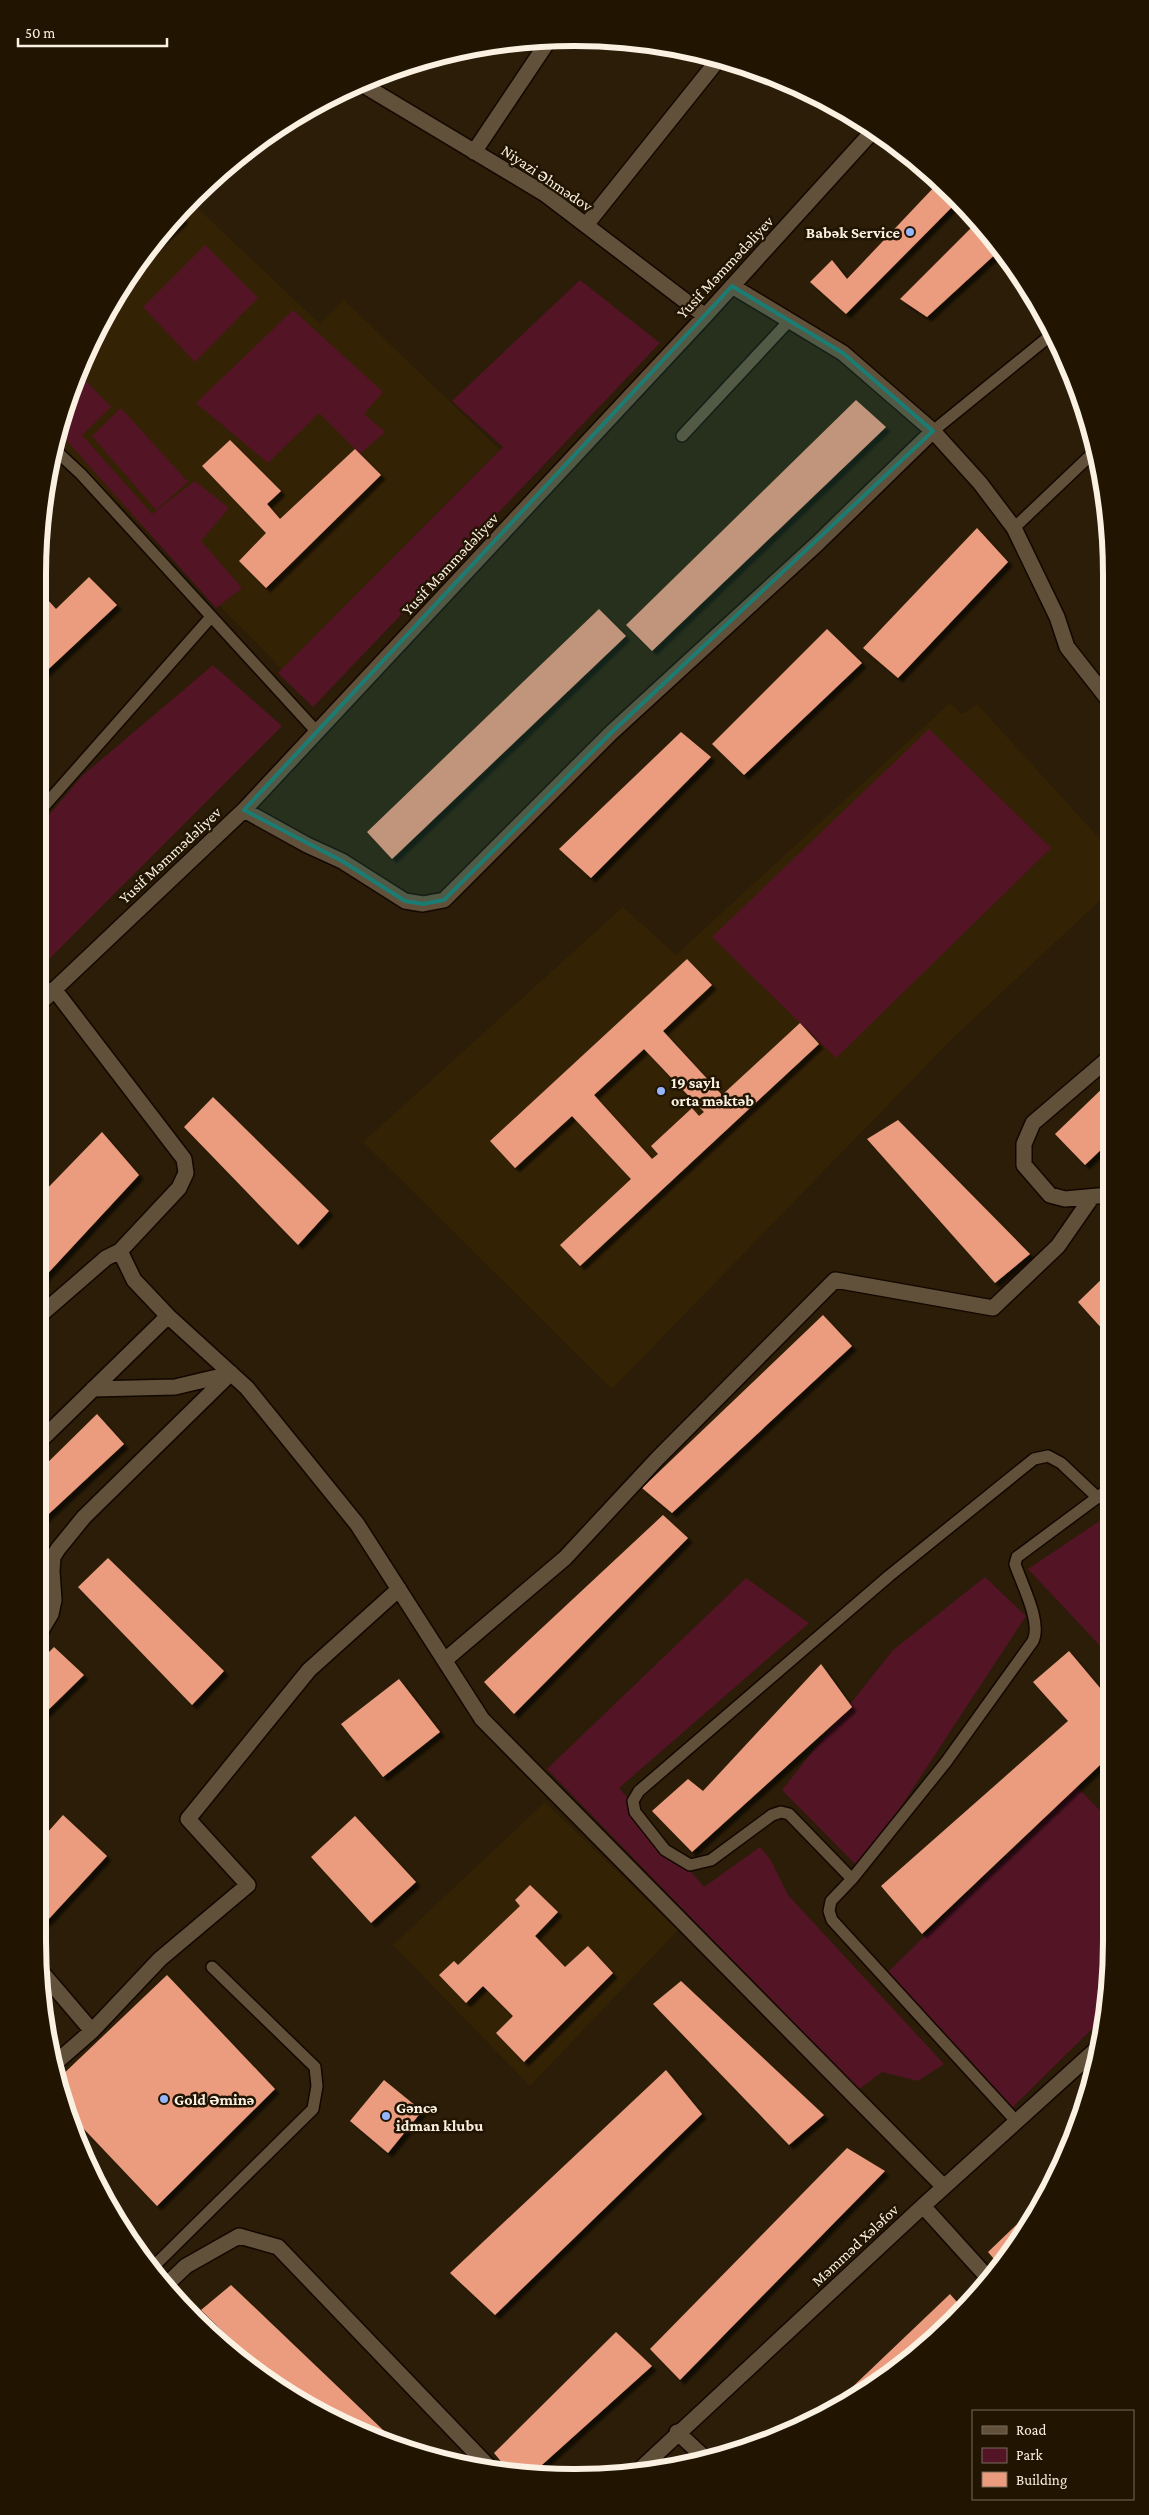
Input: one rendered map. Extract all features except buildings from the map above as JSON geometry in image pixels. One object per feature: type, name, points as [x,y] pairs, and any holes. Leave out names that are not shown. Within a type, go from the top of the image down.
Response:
[{"type":"street","points":[[474,152],[544,47]]},
{"type":"street","points":[[586,226],[714,65]]},
{"type":"street","name":"Niyazi Əhmədov","points":[[368,88],[545,194],[705,316]]},
{"type":"street","name":"Yusif Məmmədəliyev","points":[[46,997],[244,810],[705,316],[869,136]]},
{"type":"street","points":[[732,286],[843,353],[933,431],[980,483],[1014,528],[1053,609],[1067,647],[1103,692]]},
{"type":"street","points":[[244,810],[307,845],[342,861],[405,901],[422,904],[444,900],[612,733],[818,544],[933,431]]},
{"type":"street","points":[[46,1310],[106,1258],[120,1251],[178,1188],[186,1173],[184,1159],[54,989]]},
{"type":"street","points":[[1103,1063],[1033,1123],[1024,1144],[1024,1165],[1050,1195],[1065,1199],[1103,1196]]},
{"type":"street","points":[[445,1660],[565,1558],[658,1458],[835,1280],[993,1308],[1058,1246],[1092,1197]]},
{"type":"street","points":[[120,1251],[134,1280],[168,1316],[247,1388],[357,1524],[482,1719],[944,2187]]},
{"type":"street","points":[[46,1435],[168,1316]]},
{"type":"street","points":[[93,1389],[176,1387],[231,1374]]},
{"type":"street","points":[[46,1623],[52,1614],[54,1600],[54,1557],[66,1538],[84,1517],[231,1374]]},
{"type":"street","points":[[60,2059],[92,2031],[160,1959],[248,1885],[188,1819],[309,1670],[399,1589]]},
{"type":"street","points":[[47,1979],[92,2031]]},
{"type":"street","name":"Məmməd Xələfov","points":[[646,2464],[677,2432],[1090,2054]]},
{"type":"street","points":[[923,2206],[984,2274]]},
{"type":"street","points":[[170,2281],[186,2266],[239,2236],[278,2247],[483,2461]]},
{"type":"street","points":[[677,2432],[701,2453]]},
{"type":"lane","points":[[682,436],[789,321]]},
{"type":"lane","points":[[933,431],[1047,338]]},
{"type":"lane","points":[[60,455],[81,474],[317,732]]},
{"type":"lane","points":[[1014,528],[1089,456]]},
{"type":"lane","points":[[46,804],[211,616]]},
{"type":"lane","points":[[852,1879],[789,1814],[780,1812],[772,1815],[711,1860],[690,1865],[665,1850],[635,1812],[633,1801],[639,1791],[889,1576],[1034,1459],[1048,1456],[1061,1463],[1098,1498]]},
{"type":"lane","points":[[1016,2121],[832,1920],[829,1911],[831,1901],[852,1879],[946,1762],[1037,1633],[1036,1619],[1014,1564],[1016,1557],[1103,1494]]},
{"type":"lane","points":[[156,2264],[313,2109],[317,2086],[315,2067],[212,1967]]},
{"type":"highlighted area","points":[[732,286],[843,353],[933,431],[611,733],[444,900],[423,904],[405,901],[342,861],[244,810],[317,732]]},
{"type":"shaded area","points":[[196,206],[320,324],[344,300],[500,450],[282,669],[62,446],[86,372],[117,310],[155,253]]},
{"type":"shaded area","name":"19 saylı orta məktəb","points":[[950,703],[962,714],[977,704],[1103,843],[1103,898],[952,1039],[612,1389],[363,1142],[623,907],[676,955]]},
{"type":"shaded area","points":[[545,1802],[678,1930],[530,2086],[393,1945]]},
{"type":"green space","points":[[205,245],[258,298],[195,362],[143,307]]},
{"type":"green space","points":[[580,280],[660,343],[313,707],[278,673],[503,447],[452,401]]},
{"type":"green space","points":[[293,310],[383,392],[364,414],[385,432],[360,454],[319,413],[268,463],[196,403]]},
{"type":"green space","points":[[86,381],[111,407],[82,435],[152,514],[195,481],[229,508],[201,541],[242,588],[216,608],[64,438],[81,385]]},
{"type":"green space","points":[[121,408],[188,482],[156,510],[92,436]]},
{"type":"green space","points":[[213,665],[282,726],[46,962],[46,819],[83,775]]},
{"type":"green space","points":[[929,729],[1051,848],[836,1058],[712,937]]},
{"type":"green space","points":[[1103,1519],[1103,1649],[1028,1569]]},
{"type":"green space","points":[[985,1577],[1026,1616],[860,1869],[782,1790],[893,1650]]},
{"type":"green space","points":[[746,1578],[809,1623],[619,1788],[704,1887],[760,1847],[770,1859],[788,1895],[944,2064],[918,2081],[882,2072],[858,2090],[547,1769]]},
{"type":"green space","points":[[1077,1787],[1103,1814],[1102,1975],[1096,2025],[1012,2108],[887,1973]]},
{"type":"place","name":"Babək Service","points":[[910,232]]},
{"type":"place","name":"19 saylı orta məktəb","points":[[661,1091]]},
{"type":"place","name":"Gold Əminə","points":[[164,2099]]},
{"type":"place","name":"Gəncə idman klubu","points":[[386,2116]]}]
